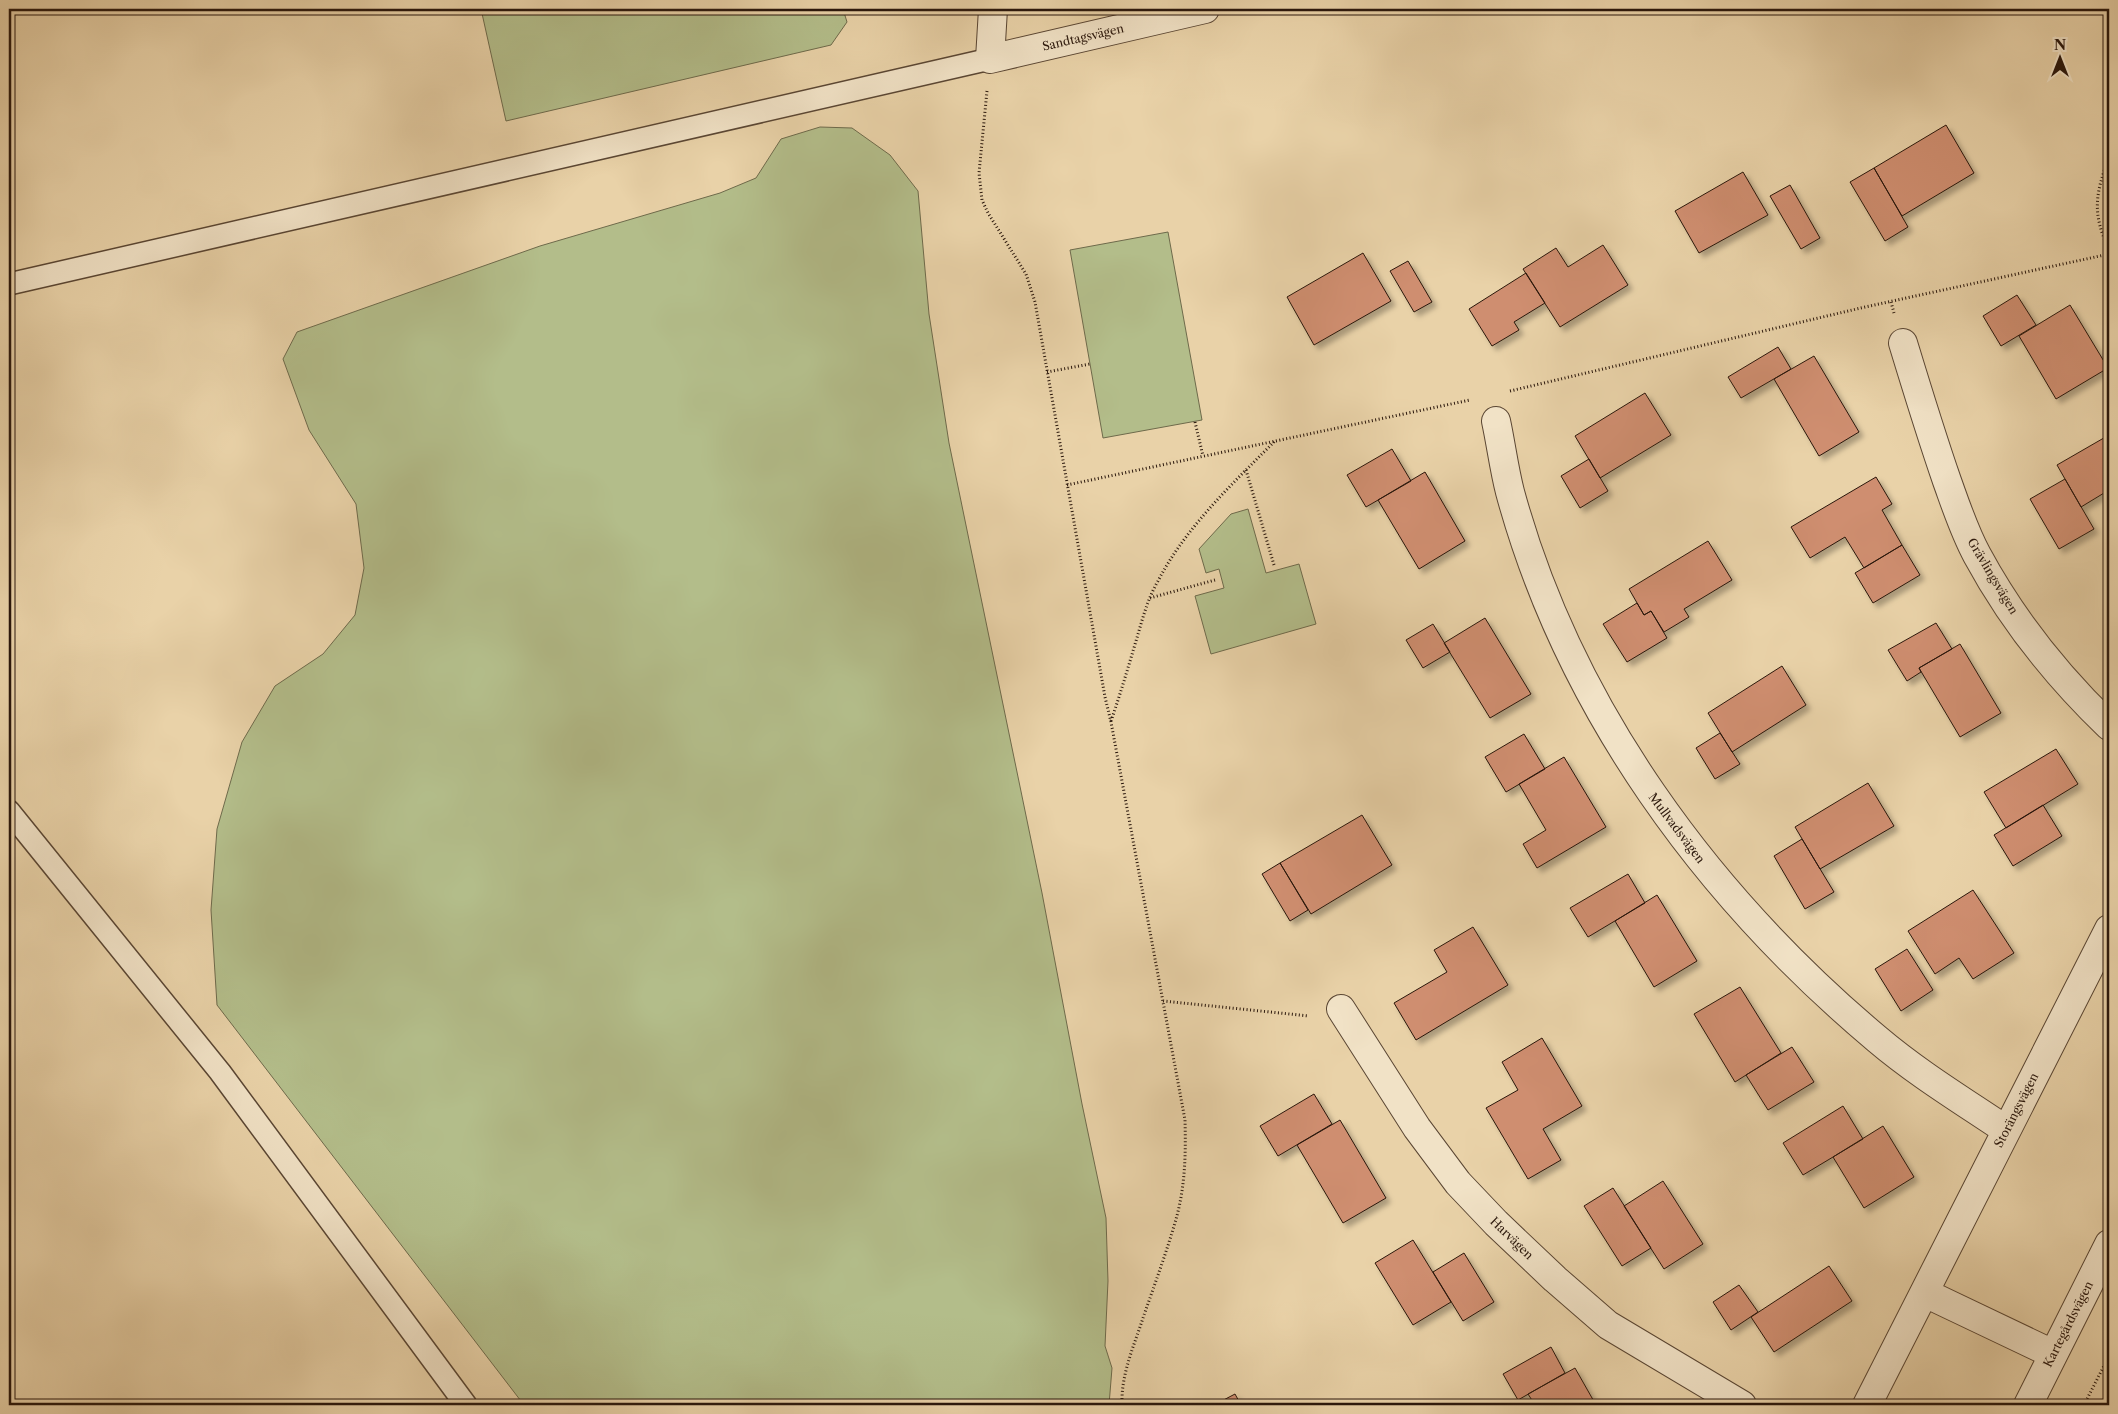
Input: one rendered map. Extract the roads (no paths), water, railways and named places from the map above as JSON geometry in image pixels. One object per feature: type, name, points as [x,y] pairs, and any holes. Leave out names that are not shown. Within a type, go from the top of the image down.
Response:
[{"type":"street","points":[[990,59],[993,9]]},
{"type":"street","name":"Sandtagsvägen","points":[[990,59],[1205,9]]},
{"type":"street","name":"Grävlingsvägen","points":[[1903,343],[1931,435],[1961,520],[1977,554],[2000,594],[2058,673],[2109,726]]},
{"type":"street","name":"Mullvadsvägen","points":[[1496,421],[1510,491],[1545,596],[1598,708],[1656,802],[1692,850],[1735,901],[1791,961],[1878,1040],[1910,1065],[2006,1130]]},
{"type":"street","name":"Storängsvägen","points":[[1867,1405],[2109,929]]},
{"type":"street","name":"Harvägen","points":[[1342,1009],[1417,1128],[1458,1183],[1496,1224],[1608,1325],[1742,1405]]},
{"type":"street","name":"Kartegårdsvägen","points":[[2028,1405],[2109,1244]]},
{"type":"street","points":[[1925,1292],[2053,1354]]},
{"type":"lane","points":[[9,284],[990,59]]},
{"type":"lane","points":[[9,811],[220,1072],[466,1405]]}]
